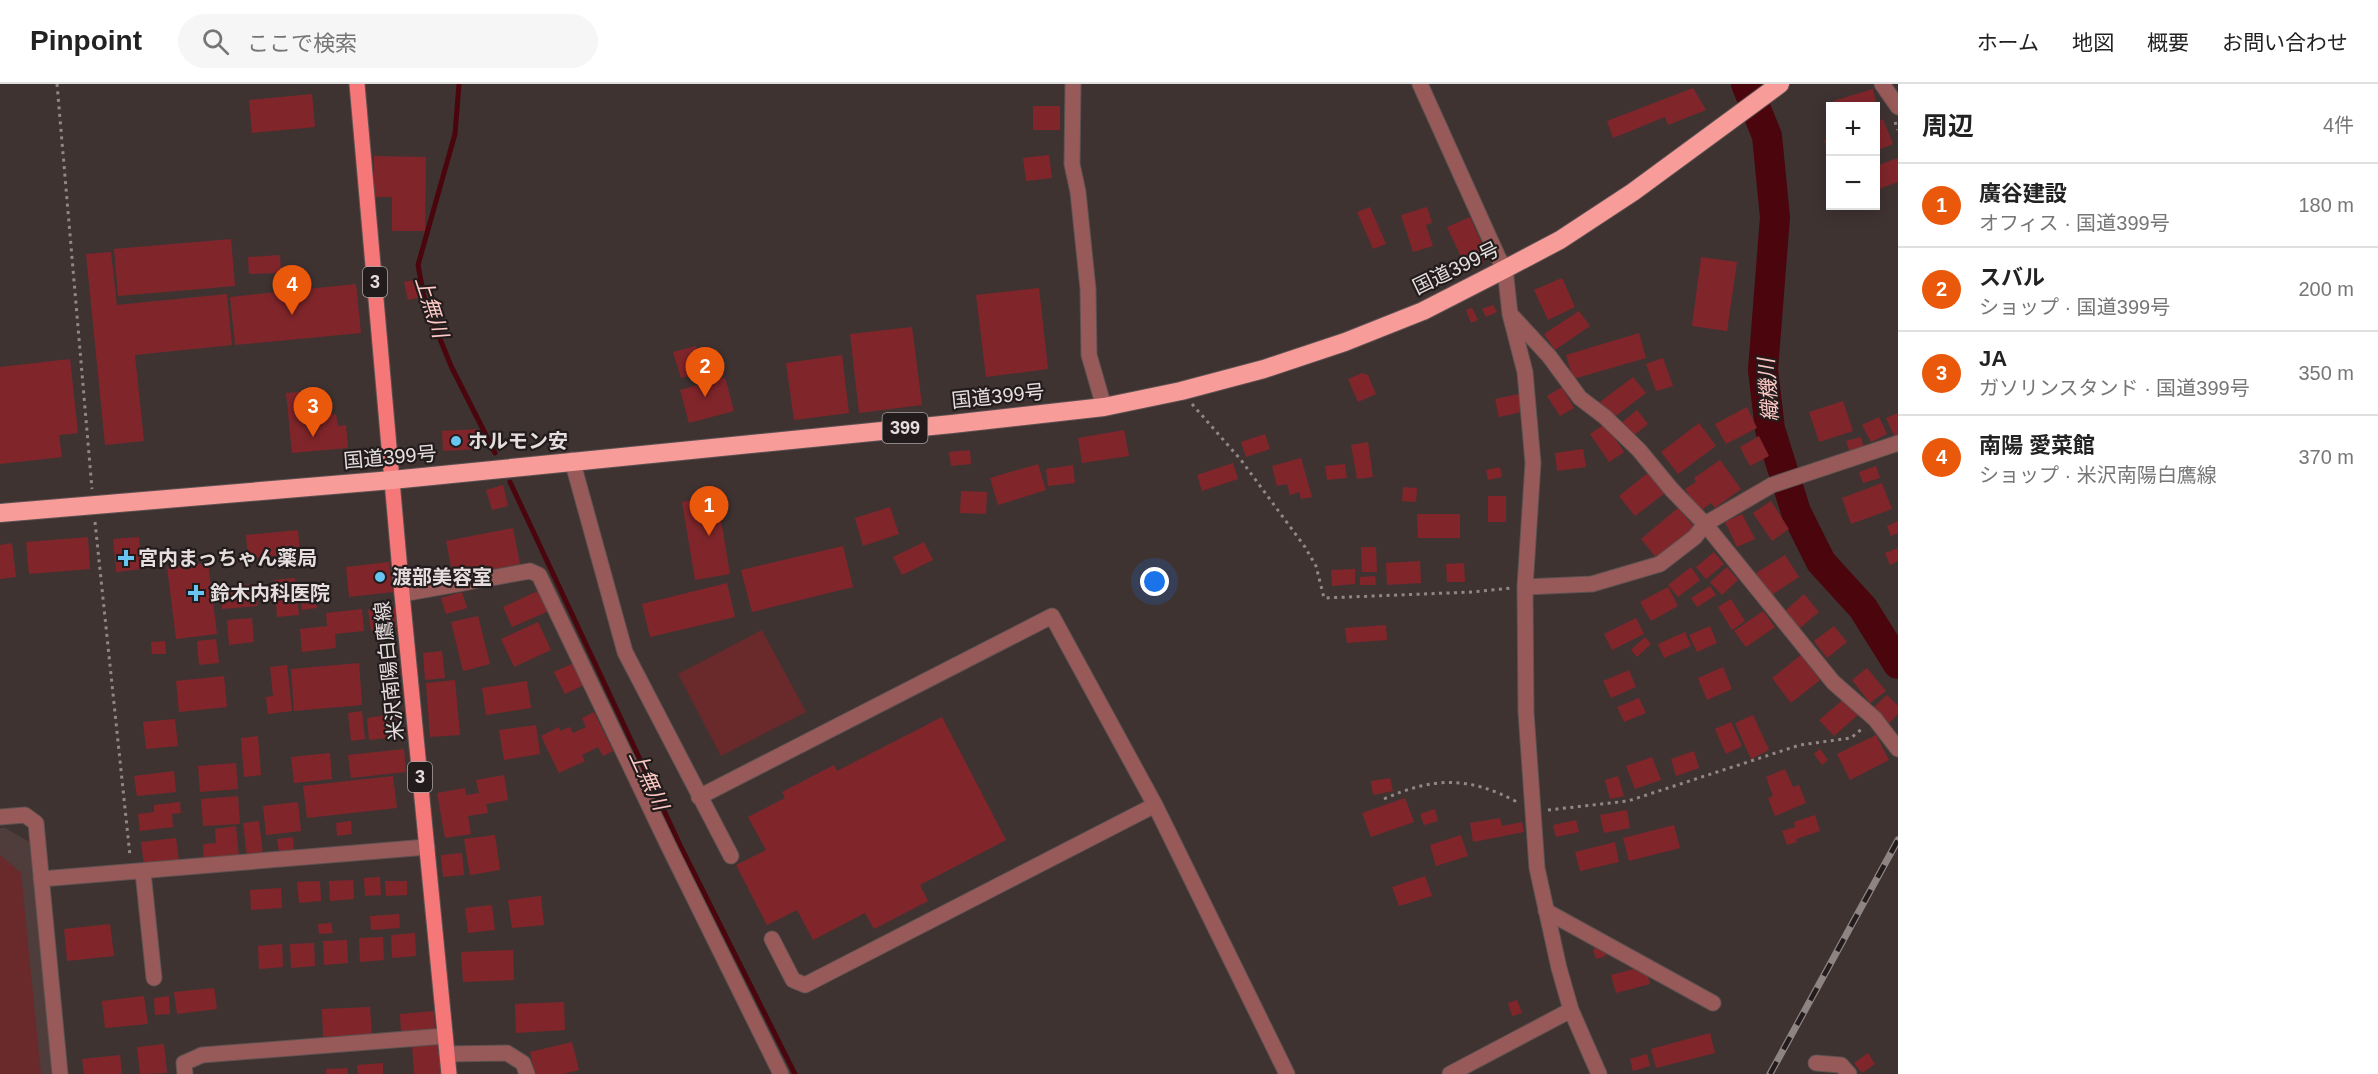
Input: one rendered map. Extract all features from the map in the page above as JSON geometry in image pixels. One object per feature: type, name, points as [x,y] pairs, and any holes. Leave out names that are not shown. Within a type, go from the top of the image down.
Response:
[{"type":"highway","name":"国道399号","points":[[0,513],[392,480],[572,460],[952,424],[1104,407],[1181,391],[1264,369],[1345,342],[1423,310],[1505,269],[1560,240],[1633,192],[1776,87]]},
{"type":"main road","name":"米沢南陽白鷹線","points":[[357,84],[402,594],[449,1074]]},
{"type":"street","points":[[1073,84],[1072,164],[1078,192],[1088,290],[1089,355],[1104,407]]},
{"type":"street","points":[[1420,84],[1505,269],[1510,314],[1525,372],[1533,463],[1525,587],[1526,712],[1537,868],[1559,968],[1571,1010],[1599,1074]]},
{"type":"street","points":[[1882,84],[1898,107]]},
{"type":"street","points":[[1510,314],[1549,356],[1580,398],[1605,417],[1639,450],[1672,490],[1705,524],[1833,682],[1875,719],[1898,749]]},
{"type":"street","points":[[1525,587],[1592,584],[1660,564],[1695,537],[1705,524],[1772,485],[1808,471],[1898,443]]},
{"type":"street","points":[[572,460],[625,652],[731,856]]},
{"type":"street","points":[[402,594],[530,571],[539,575],[781,1074]]},
{"type":"street","points":[[699,797],[1053,616],[1155,805],[1287,1074]]},
{"type":"street","points":[[772,939],[793,980],[805,985],[1155,805]]},
{"type":"street","points":[[0,817],[26,815],[36,823],[60,1074]]},
{"type":"street","points":[[41,879],[427,847]]},
{"type":"street","points":[[137,872],[153,978]]},
{"type":"street","points":[[1546,911],[1713,1003]]},
{"type":"street","points":[[1450,1074],[1571,1010]]},
{"type":"street","points":[[185,1074],[184,1063],[202,1054],[445,1036]]},
{"type":"street","points":[[447,1054],[507,1053],[524,1063],[527,1074]]},
{"type":"street","points":[[1816,1063],[1841,1065],[1849,1074]]},
{"type":"path","points":[[57,84],[93,504],[137,872]]},
{"type":"path","points":[[1181,391],[1241,460],[1305,547],[1317,566],[1323,598],[1473,592],[1525,587]]},
{"type":"path","points":[[1384,799],[1411,787],[1433,783],[1469,784],[1491,789],[1533,811],[1628,801],[1800,745],[1851,738],[1875,719]]},
{"type":"shaded area","points":[[762,630],[806,712],[721,756],[678,674]]},
{"type":"shaded area","points":[[0,828],[5,828],[33,844],[53,1074],[0,1074]]},
{"type":"shaded area","points":[[0,855],[21,873],[41,1074],[0,1074]]},
{"type":"building","points":[[1693,88],[1706,110],[1668,125],[1665,117],[1613,138],[1607,121]]},
{"type":"building","points":[[1873,89],[1876,102],[1833,102]]},
{"type":"building","points":[[312,94],[315,127],[252,133],[249,100]]},
{"type":"building","points":[[1033,106],[1060,106],[1060,130],[1033,130]]},
{"type":"building","points":[[1883,119],[1893,144],[1880,149],[1880,120]]},
{"type":"building","points":[[1049,155],[1052,178],[1026,181],[1023,158]]},
{"type":"building","points":[[374,156],[426,157],[425,231],[392,231],[392,197],[374,197]]},
{"type":"building","points":[[1898,158],[1898,182],[1880,189],[1880,165]]},
{"type":"building","points":[[1370,207],[1386,244],[1373,249],[1357,212]]},
{"type":"building","points":[[1427,207],[1432,223],[1426,225],[1433,246],[1413,252],[1401,215]]},
{"type":"building","points":[[1470,217],[1489,259],[1467,269],[1447,227]]},
{"type":"building","points":[[231,239],[235,286],[118,296],[114,249]]},
{"type":"building","points":[[111,252],[117,305],[227,294],[232,345],[135,355],[144,441],[105,445],[86,254]]},
{"type":"building","points":[[280,255],[281,273],[249,274],[248,257]]},
{"type":"building","points":[[1701,257],[1737,262],[1727,331],[1692,326]]},
{"type":"building","points":[[1562,278],[1575,307],[1548,320],[1534,290]]},
{"type":"building","points":[[417,279],[422,297],[408,300],[404,282]]},
{"type":"building","points":[[356,284],[361,333],[235,345],[230,297]]},
{"type":"building","points":[[1039,288],[1048,369],[986,377],[976,295]]},
{"type":"building","points":[[1493,305],[1497,312],[1486,317],[1482,309]]},
{"type":"building","points":[[1472,308],[1478,320],[1471,323],[1466,310]]},
{"type":"building","points":[[1579,311],[1590,326],[1555,350],[1544,334]]},
{"type":"building","points":[[912,327],[922,405],[859,413],[850,334]]},
{"type":"building","points":[[1639,333],[1646,358],[1573,379],[1566,355]]},
{"type":"building","points":[[696,346],[703,372],[681,378],[673,352]]},
{"type":"building","points":[[842,355],[849,413],[794,420],[786,363]]},
{"type":"building","points":[[1663,358],[1673,386],[1656,391],[1646,364]]},
{"type":"building","points":[[70,359],[78,433],[59,435],[62,457],[0,464],[0,367]]},
{"type":"building","points":[[1362,373],[1368,375],[1376,394],[1358,402],[1348,379]]},
{"type":"building","points":[[725,377],[734,411],[689,423],[680,390]]},
{"type":"building","points":[[1633,377],[1646,393],[1613,418],[1600,402]]},
{"type":"building","points":[[1562,387],[1574,408],[1560,416],[1547,396]]},
{"type":"building","points":[[324,390],[327,415],[336,414],[338,426],[346,425],[348,448],[292,453],[286,393]]},
{"type":"building","points":[[1523,393],[1527,411],[1499,417],[1495,399]]},
{"type":"building","points":[[1843,401],[1853,431],[1819,442],[1809,412]]},
{"type":"building","points":[[1747,407],[1757,428],[1726,444],[1715,424]]},
{"type":"building","points":[[1637,410],[1648,424],[1632,437],[1621,423]]},
{"type":"building","points":[[1898,413],[1898,444],[1886,418]]},
{"type":"building","points":[[1879,417],[1887,434],[1871,442],[1862,425]]},
{"type":"building","points":[[1699,423],[1716,446],[1678,474],[1661,452]]},
{"type":"building","points":[[1605,424],[1624,452],[1609,462],[1590,434]]},
{"type":"building","points":[[478,429],[479,449],[443,451],[442,431]]},
{"type":"building","points":[[1124,430],[1129,456],[1082,463],[1078,438]]},
{"type":"building","points":[[1265,434],[1270,449],[1246,457],[1241,442]]},
{"type":"building","points":[[1759,436],[1769,456],[1750,466],[1740,447]]},
{"type":"building","points":[[1861,437],[1864,449],[1850,453],[1846,441]]},
{"type":"building","points":[[1368,442],[1373,477],[1357,479],[1351,445]]},
{"type":"building","points":[[1583,449],[1586,467],[1557,471],[1555,453]]},
{"type":"building","points":[[970,450],[971,464],[951,466],[949,452]]},
{"type":"building","points":[[1301,458],[1312,497],[1301,499],[1299,492],[1290,495],[1287,484],[1277,486],[1272,466]]},
{"type":"building","points":[[1720,460],[1741,489],[1715,508],[1711,503],[1700,511],[1685,489],[1696,482],[1694,478]]},
{"type":"building","points":[[1233,463],[1238,479],[1202,491],[1197,475]]},
{"type":"building","points":[[1038,464],[1046,490],[998,505],[990,478]]},
{"type":"building","points":[[1345,464],[1347,478],[1327,480],[1325,466]]},
{"type":"building","points":[[1073,465],[1075,483],[1048,486],[1046,469]]},
{"type":"building","points":[[1876,466],[1880,478],[1863,483],[1859,472]]},
{"type":"building","points":[[1500,467],[1502,477],[1488,480],[1486,470]]},
{"type":"building","points":[[1649,472],[1665,493],[1635,516],[1619,496]]},
{"type":"building","points":[[1882,483],[1892,509],[1851,524],[1842,498]]},
{"type":"building","points":[[503,485],[508,506],[492,510],[486,490]]},
{"type":"building","points":[[1403,487],[1417,488],[1416,502],[1402,501]]},
{"type":"building","points":[[961,491],[987,492],[986,514],[960,513]]},
{"type":"building","points":[[717,496],[730,574],[695,580],[682,502]]},
{"type":"building","points":[[1488,496],[1506,496],[1506,522],[1488,522]]},
{"type":"building","points":[[1771,501],[1789,529],[1772,541],[1753,513]]},
{"type":"building","points":[[890,507],[899,534],[863,546],[855,518]]},
{"type":"building","points":[[1678,508],[1697,530],[1659,561],[1641,539]]},
{"type":"building","points":[[1417,514],[1460,514],[1460,538],[1418,538]]},
{"type":"building","points":[[1742,514],[1755,539],[1737,547],[1725,522]]},
{"type":"building","points":[[1898,521],[1898,533],[1891,536],[1887,526]]},
{"type":"building","points":[[513,528],[520,564],[453,577],[446,541]]},
{"type":"building","points":[[298,530],[300,553],[248,559],[246,535]]},
{"type":"building","points":[[88,537],[90,569],[29,574],[26,542]]},
{"type":"building","points":[[139,537],[142,569],[116,572],[113,539]]},
{"type":"building","points":[[924,542],[933,560],[902,575],[893,557]]},
{"type":"building","points":[[12,543],[16,577],[0,579],[0,545]]},
{"type":"building","points":[[843,546],[853,587],[752,612],[741,570]]},
{"type":"building","points":[[1361,547],[1376,547],[1377,572],[1362,572]]},
{"type":"building","points":[[1898,548],[1898,561],[1890,565],[1885,553]]},
{"type":"building","points":[[1714,552],[1724,564],[1706,579],[1696,567]]},
{"type":"building","points":[[1785,555],[1799,577],[1770,596],[1756,573]]},
{"type":"building","points":[[1420,561],[1421,583],[1387,585],[1386,563]]},
{"type":"building","points":[[389,562],[393,592],[349,597],[346,567]]},
{"type":"building","points":[[208,563],[217,634],[176,639],[167,567]]},
{"type":"building","points":[[1464,563],[1465,582],[1447,582],[1446,564]]},
{"type":"building","points":[[1691,567],[1700,580],[1678,597],[1668,585]]},
{"type":"building","points":[[1727,567],[1738,580],[1722,595],[1710,582]]},
{"type":"building","points":[[1355,569],[1355,584],[1332,586],[1331,570]]},
{"type":"building","points":[[1375,576],[1376,585],[1360,585],[1360,577]]},
{"type":"building","points":[[295,578],[299,615],[277,617],[274,580]]},
{"type":"building","points":[[314,583],[317,608],[302,610],[298,585]]},
{"type":"building","points":[[727,583],[735,617],[650,637],[642,604]]},
{"type":"building","points":[[256,584],[258,606],[222,609],[220,587]]},
{"type":"building","points":[[1710,586],[1716,595],[1697,607],[1691,598]]},
{"type":"building","points":[[1668,587],[1678,606],[1651,621],[1640,602]]},
{"type":"building","points":[[540,590],[549,611],[512,627],[503,607]]},
{"type":"building","points":[[462,592],[467,608],[446,614],[441,598]]},
{"type":"building","points":[[1804,594],[1819,612],[1800,628],[1785,611]]},
{"type":"building","points":[[1731,599],[1745,621],[1732,630],[1718,607]]},
{"type":"building","points":[[395,607],[397,627],[371,631],[368,610]]},
{"type":"building","points":[[362,609],[364,631],[335,634],[336,648],[302,652],[300,629],[327,626],[326,613]]},
{"type":"building","points":[[1763,611],[1775,627],[1746,647],[1734,631]]},
{"type":"building","points":[[478,616],[490,664],[463,671],[451,622]]},
{"type":"building","points":[[252,618],[254,642],[229,645],[227,620]]},
{"type":"building","points":[[1636,618],[1644,634],[1612,650],[1604,634]]},
{"type":"building","points":[[538,622],[551,650],[514,667],[501,639]]},
{"type":"building","points":[[1386,625],[1387,640],[1347,643],[1345,628]]},
{"type":"building","points":[[1710,626],[1717,643],[1697,652],[1689,635]]},
{"type":"building","points":[[1834,626],[1847,642],[1827,658],[1814,641]]},
{"type":"building","points":[[1685,632],[1691,646],[1664,658],[1658,644]]},
{"type":"building","points":[[1645,637],[1651,644],[1637,657],[1631,650]]},
{"type":"building","points":[[216,639],[219,663],[199,665],[197,641]]},
{"type":"building","points":[[165,641],[166,654],[152,654],[151,642]]},
{"type":"building","points":[[442,651],[445,678],[425,680],[423,653]]},
{"type":"building","points":[[1801,655],[1820,680],[1791,703],[1772,678]]},
{"type":"building","points":[[359,663],[362,705],[294,711],[291,669]]},
{"type":"building","points":[[574,663],[584,685],[565,694],[554,672]]},
{"type":"building","points":[[287,665],[292,711],[268,714],[266,697],[273,696],[270,667]]},
{"type":"building","points":[[1723,667],[1732,689],[1707,700],[1698,678]]},
{"type":"building","points":[[1867,668],[1886,691],[1870,703],[1852,680]]},
{"type":"building","points":[[1629,670],[1636,687],[1611,698],[1603,681]]},
{"type":"building","points":[[224,676],[227,707],[179,712],[176,681]]},
{"type":"building","points":[[455,680],[460,735],[430,737],[426,683]]},
{"type":"building","points":[[527,681],[531,708],[486,715],[482,688]]},
{"type":"building","points":[[1887,695],[1898,706],[1898,714],[1889,723],[1874,707]]},
{"type":"building","points":[[1639,698],[1646,713],[1624,722],[1617,707]]},
{"type":"building","points":[[1845,698],[1859,714],[1834,736],[1819,720]]},
{"type":"building","points":[[362,711],[365,739],[351,741],[348,713]]},
{"type":"building","points":[[594,712],[613,751],[603,756],[598,747],[582,755],[585,761],[559,773],[541,736],[559,727],[560,731],[570,727],[573,733],[586,727],[582,718]]},
{"type":"building","points":[[394,714],[397,737],[369,740],[367,718]]},
{"type":"building","points":[[1753,715],[1769,750],[1751,759],[1735,723]]},
{"type":"building","points":[[942,717],[1006,840],[920,885],[928,901],[874,929],[865,913],[813,940],[797,910],[767,925],[736,865],[766,850],[748,817],[785,798],[782,792],[834,765],[837,771]]},
{"type":"building","points":[[175,719],[178,746],[146,749],[143,722]]},
{"type":"building","points":[[1731,722],[1742,746],[1726,754],[1715,729]]},
{"type":"building","points":[[536,725],[540,754],[504,760],[499,730]]},
{"type":"building","points":[[1876,735],[1889,760],[1850,780],[1837,754]]},
{"type":"building","points":[[258,736],[261,775],[244,777],[241,738]]},
{"type":"building","points":[[404,749],[406,772],[351,778],[348,755]]},
{"type":"building","points":[[1820,749],[1828,760],[1822,765],[1814,754]]},
{"type":"building","points":[[1694,751],[1699,768],[1676,776],[1671,759]]},
{"type":"building","points":[[330,753],[332,779],[294,783],[291,757]]},
{"type":"building","points":[[1652,757],[1661,780],[1635,789],[1626,766]]},
{"type":"building","points":[[236,763],[238,789],[200,792],[198,766]]},
{"type":"building","points":[[1785,769],[1793,787],[1799,785],[1806,803],[1775,816],[1768,798],[1773,796],[1766,777]]},
{"type":"building","points":[[174,771],[176,792],[137,796],[134,776]]},
{"type":"building","points":[[504,775],[508,800],[486,804],[488,813],[468,816],[471,834],[445,838],[437,793],[465,788],[466,795],[479,793],[476,780]]},
{"type":"building","points":[[393,776],[397,808],[307,818],[303,786]]},
{"type":"building","points":[[1618,776],[1624,796],[1610,799],[1605,780]]},
{"type":"building","points":[[1390,778],[1393,791],[1373,795],[1371,781]]},
{"type":"building","points":[[238,796],[240,824],[203,826],[201,799]]},
{"type":"building","points":[[1405,798],[1414,822],[1371,837],[1362,813]]},
{"type":"building","points":[[180,802],[181,813],[172,814],[173,827],[140,831],[138,814],[154,812],[154,805]]},
{"type":"building","points":[[298,802],[301,831],[266,835],[263,806]]},
{"type":"building","points":[[1435,809],[1438,821],[1424,825],[1420,814]]},
{"type":"building","points":[[1627,810],[1630,828],[1604,833],[1600,815]]},
{"type":"building","points":[[1815,815],[1820,831],[1796,839],[1797,842],[1787,845],[1782,831],[1795,827],[1794,822]]},
{"type":"building","points":[[1500,818],[1502,826],[1522,822],[1524,832],[1473,842],[1470,823]]},
{"type":"building","points":[[1576,820],[1579,832],[1556,837],[1553,825]]},
{"type":"building","points":[[259,821],[263,855],[247,857],[243,823]]},
{"type":"building","points":[[351,821],[352,834],[337,836],[336,823]]},
{"type":"building","points":[[1674,825],[1680,848],[1629,861],[1623,838]]},
{"type":"building","points":[[236,826],[239,857],[204,861],[203,844],[216,843],[215,829]]},
{"type":"building","points":[[495,835],[500,870],[470,875],[464,839]]},
{"type":"building","points":[[1461,835],[1468,856],[1436,866],[1430,845]]},
{"type":"building","points":[[293,837],[294,850],[279,852],[277,839]]},
{"type":"building","points":[[176,838],[179,861],[144,865],[141,842]]},
{"type":"building","points":[[1615,842],[1619,862],[1580,871],[1575,852]]},
{"type":"building","points":[[462,853],[464,875],[443,877],[441,855]]},
{"type":"building","points":[[1425,876],[1432,896],[1399,906],[1392,887]]},
{"type":"building","points":[[380,877],[381,895],[365,896],[364,878]]},
{"type":"building","points":[[353,880],[354,899],[330,901],[329,881]]},
{"type":"building","points":[[320,881],[321,901],[299,903],[297,882]]},
{"type":"building","points":[[385,881],[407,881],[407,895],[386,896]]},
{"type":"building","points":[[281,888],[282,908],[251,910],[250,890]]},
{"type":"building","points":[[541,896],[544,925],[512,928],[508,900]]},
{"type":"building","points":[[492,905],[495,930],[468,933],[465,908]]},
{"type":"building","points":[[399,914],[400,928],[371,930],[370,916]]},
{"type":"building","points":[[331,923],[333,933],[319,934],[318,924]]},
{"type":"building","points":[[110,924],[114,956],[67,961],[64,929]]},
{"type":"building","points":[[415,933],[416,956],[392,958],[391,935]]},
{"type":"building","points":[[383,937],[384,960],[360,962],[359,938]]},
{"type":"building","points":[[347,940],[348,963],[324,965],[323,941]]},
{"type":"building","points":[[314,943],[315,966],[291,968],[290,944]]},
{"type":"building","points":[[282,944],[283,967],[259,969],[258,946]]},
{"type":"building","points":[[1603,946],[1606,956],[1596,959],[1593,949]]},
{"type":"building","points":[[513,950],[514,980],[463,982],[461,952]]},
{"type":"building","points":[[1645,966],[1650,984],[1616,993],[1611,975]]},
{"type":"building","points":[[214,988],[217,1009],[177,1014],[174,992]]},
{"type":"building","points":[[144,996],[148,1024],[105,1028],[102,1001]]},
{"type":"building","points":[[169,996],[170,1014],[155,1015],[154,998]]},
{"type":"building","points":[[1517,1000],[1522,1013],[1512,1016],[1508,1003]]},
{"type":"building","points":[[564,1002],[565,1030],[516,1033],[515,1004]]},
{"type":"building","points":[[370,1007],[372,1035],[323,1037],[322,1009]]},
{"type":"building","points":[[434,1011],[435,1030],[401,1032],[400,1014]]},
{"type":"building","points":[[1710,1033],[1715,1053],[1656,1068],[1651,1049]]},
{"type":"building","points":[[572,1042],[579,1070],[563,1074],[535,1074],[530,1052]]},
{"type":"building","points":[[442,1043],[444,1074],[414,1074],[412,1045]]},
{"type":"building","points":[[164,1044],[167,1073],[140,1074],[137,1047]]},
{"type":"building","points":[[1868,1053],[1875,1064],[1862,1073],[1854,1063]]},
{"type":"building","points":[[1647,1054],[1650,1066],[1633,1071],[1630,1059]]},
{"type":"building","points":[[120,1055],[122,1074],[84,1074],[82,1059]]},
{"type":"building","points":[[383,1063],[383,1074],[358,1074],[357,1065]]},
{"type":"building","points":[[347,1068],[348,1074],[326,1074],[326,1069]]},
{"type":"waterway","name":"上無川","points":[[459,84],[455,134],[418,265],[424,297],[451,366],[495,453]]},
{"type":"waterway","name":"織機川","points":[[1746,84],[1767,136],[1775,217],[1763,370],[1770,429],[1796,512],[1821,562],[1863,608],[1898,664]]},
{"type":"waterway","name":"上無川","points":[[510,482],[681,847],[795,1074]]},
{"type":"railway","points":[[1770,1074],[1898,840]]},
{"type":"place","name":"南陽 愛菜館","points":[[292,315]]},
{"type":"place","name":"スバル","points":[[705,397]]},
{"type":"place","name":"JA","points":[[313,437]]},
{"type":"place","name":"ホルモン安","points":[[456,441]]},
{"type":"place","name":"廣谷建設","points":[[709,536]]},
{"type":"place","name":"宮内まっちゃん薬局","points":[[126,558]]},
{"type":"place","name":"渡部美容室","points":[[380,577]]},
{"type":"place","name":"鈴木内科医院","points":[[196,593]]}]
